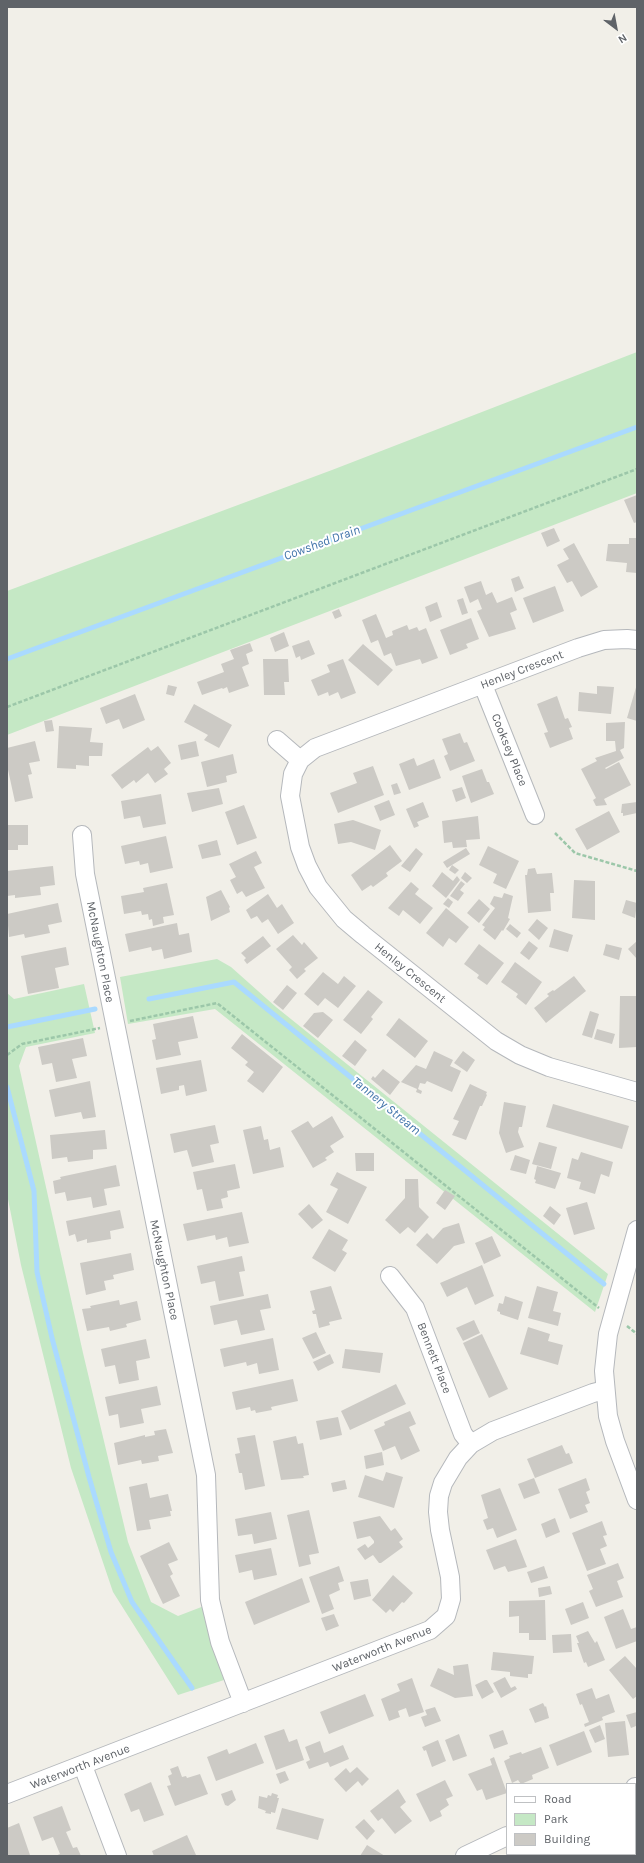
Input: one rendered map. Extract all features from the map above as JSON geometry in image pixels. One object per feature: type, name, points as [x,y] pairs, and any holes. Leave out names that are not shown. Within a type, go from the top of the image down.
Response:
[{"type":"street","name":"Henley Crescent","points":[[637,640],[604,640],[584,646],[320,746],[300,760],[293,774],[290,796],[300,847],[307,866],[318,887],[344,919],[496,1042],[520,1055],[549,1067],[637,1092]]},
{"type":"street","name":"Cooksey Place","points":[[483,684],[535,815]]},
{"type":"street","points":[[277,740],[300,760]]},
{"type":"street","name":"McNaughton Place","points":[[82,835],[86,882],[206,1475],[210,1600],[220,1642],[243,1703]]},
{"type":"street","points":[[637,1230],[613,1314],[605,1354],[605,1390],[608,1416],[615,1441],[637,1500]]},
{"type":"street","name":"Bennett Place","points":[[390,1276],[415,1308],[463,1434],[471,1444]]},
{"type":"street","name":"Waterworth Avenue","points":[[7,1794],[421,1635],[430,1630],[446,1616],[450,1608],[451,1590],[438,1512],[439,1496],[450,1470],[458,1458],[471,1444],[506,1426],[593,1393],[605,1390]]},
{"type":"street","points":[[83,1766],[117,1856]]},
{"type":"street","points":[[465,1856],[506,1836]]},
{"type":"path","points":[[7,707],[637,469]]},
{"type":"path","points":[[555,833],[575,853],[637,871]]},
{"type":"path","points":[[130,1022],[217,1003],[595,1306],[613,1314],[637,1334]]},
{"type":"path","points":[[8,1055],[22,1044],[97,1028]]},
{"type":"green space","points":[[637,352],[637,493],[7,735],[7,591],[332,470]]},
{"type":"green space","points":[[217,959],[231,967],[276,1007],[608,1274],[595,1312],[215,1009],[128,1024],[120,977]]},
{"type":"green space","points":[[84,984],[95,1033],[26,1047],[19,1066],[83,1353],[128,1542],[151,1602],[178,1616],[204,1606],[213,1648],[224,1680],[178,1695],[113,1592],[71,1468],[21,1265],[7,1194],[7,993],[14,999]]},
{"type":"building","points":[[637,495],[637,522],[634,523],[624,500]]},
{"type":"building","points":[[554,528],[560,541],[547,547],[541,533]]},
{"type":"building","points":[[629,538],[637,538],[637,573],[626,572],[627,563],[606,561],[608,544],[629,544]]},
{"type":"building","points":[[574,543],[598,587],[581,597],[572,581],[567,583],[557,565],[569,559],[563,549]]},
{"type":"building","points":[[519,576],[524,588],[515,592],[511,579]]},
{"type":"building","points":[[481,581],[486,595],[492,592],[497,603],[512,597],[517,610],[510,613],[516,629],[489,637],[477,611],[482,609],[478,599],[470,603],[464,587]]},
{"type":"building","points":[[555,586],[564,611],[533,623],[523,598]]},
{"type":"building","points":[[463,598],[468,613],[462,615],[457,600]]},
{"type":"building","points":[[437,602],[442,617],[430,622],[425,607]]},
{"type":"building","points":[[339,609],[342,616],[335,619],[332,612]]},
{"type":"building","points":[[376,614],[386,638],[393,635],[392,631],[407,625],[409,630],[417,627],[419,631],[426,628],[438,658],[422,664],[420,659],[396,666],[391,653],[384,656],[378,640],[371,643],[362,620]]},
{"type":"building","points":[[471,618],[479,639],[466,644],[468,648],[450,655],[440,630]]},
{"type":"building","points":[[284,632],[289,646],[275,652],[270,638]]},
{"type":"building","points":[[309,640],[315,654],[301,660],[300,656],[296,658],[292,646]]},
{"type":"building","points":[[250,643],[253,651],[246,654],[249,664],[242,667],[249,686],[229,693],[227,687],[202,695],[197,682],[224,672],[221,664],[234,659],[230,650]]},
{"type":"building","points":[[363,644],[393,670],[378,686],[348,660]]},
{"type":"building","points":[[263,659],[288,659],[289,682],[284,682],[285,695],[264,695]]},
{"type":"building","points":[[343,659],[356,693],[341,699],[338,692],[329,696],[328,692],[318,696],[311,680],[330,672],[327,665]]},
{"type":"building","points":[[637,684],[637,721],[627,718]]},
{"type":"building","points":[[168,685],[177,687],[174,696],[166,694]]},
{"type":"building","points":[[597,686],[614,687],[611,714],[578,711],[579,692],[597,694]]},
{"type":"building","points":[[135,694],[145,720],[123,729],[119,719],[106,724],[100,708]]},
{"type":"building","points":[[557,696],[565,719],[568,718],[572,727],[569,728],[573,739],[550,748],[544,733],[548,732],[537,704]]},
{"type":"building","points":[[194,704],[232,725],[219,748],[204,740],[208,735],[184,722]]},
{"type":"building","points":[[52,720],[54,731],[46,732],[44,721]]},
{"type":"building","points":[[625,722],[624,748],[620,750],[624,758],[605,768],[606,769],[619,762],[631,785],[604,799],[607,805],[596,806],[593,800],[596,798],[581,769],[597,761],[595,758],[616,751],[615,741],[606,741],[606,723]]},
{"type":"building","points":[[59,726],[92,728],[90,742],[103,743],[102,756],[89,756],[89,766],[76,765],[76,769],[57,768]]},
{"type":"building","points":[[460,733],[464,743],[467,742],[475,761],[450,771],[444,756],[448,754],[442,739]]},
{"type":"building","points":[[35,741],[40,761],[29,763],[32,774],[28,775],[33,798],[15,802],[7,765],[7,748]]},
{"type":"building","points":[[196,741],[199,756],[181,760],[178,745]]},
{"type":"building","points":[[158,746],[171,763],[164,769],[168,774],[155,783],[148,773],[136,783],[134,780],[122,789],[111,775],[148,747],[151,751]]},
{"type":"building","points":[[233,754],[237,773],[226,776],[227,782],[207,787],[201,762]]},
{"type":"building","points":[[414,758],[417,766],[434,759],[441,778],[409,790],[399,764]]},
{"type":"building","points":[[373,766],[384,795],[338,813],[330,793],[357,783],[353,773]]},
{"type":"building","points":[[482,769],[494,794],[471,803],[462,776]]},
{"type":"building","points":[[397,783],[401,793],[394,795],[391,785]]},
{"type":"building","points":[[462,787],[466,798],[456,802],[452,790]]},
{"type":"building","points":[[219,788],[223,804],[192,812],[187,793]]},
{"type":"building","points":[[161,794],[166,824],[143,828],[140,816],[124,819],[121,801]]},
{"type":"building","points":[[389,800],[395,815],[380,821],[374,806]]},
{"type":"building","points":[[423,802],[429,817],[417,822],[419,826],[414,828],[406,809]]},
{"type":"building","points":[[637,802],[637,813],[623,816],[623,813],[621,813],[622,804]]},
{"type":"building","points":[[244,805],[257,838],[237,845],[225,812]]},
{"type":"building","points":[[609,811],[620,832],[587,850],[575,829]]},
{"type":"building","points":[[478,816],[480,839],[466,840],[467,847],[453,848],[452,842],[444,843],[442,821]]},
{"type":"building","points":[[353,820],[381,830],[375,850],[351,842],[338,844],[334,824]]},
{"type":"building","points":[[7,825],[28,825],[28,845],[18,845],[18,850],[7,850]]},
{"type":"building","points":[[166,836],[173,868],[150,873],[148,863],[140,865],[139,861],[125,864],[121,846]]},
{"type":"building","points":[[217,840],[221,855],[202,859],[198,845]]},
{"type":"building","points":[[390,845],[402,861],[386,873],[388,876],[373,887],[371,885],[362,891],[351,875]]},
{"type":"building","points":[[488,846],[519,861],[506,889],[493,883],[497,874],[479,865]]},
{"type":"building","points":[[416,848],[423,854],[410,872],[401,866]]},
{"type":"building","points":[[466,848],[470,854],[447,868],[443,862]]},
{"type":"building","points":[[256,851],[262,863],[254,867],[265,888],[246,897],[242,891],[237,894],[230,880],[236,877],[229,864]]},
{"type":"building","points":[[452,865],[459,870],[455,874],[449,870]]},
{"type":"building","points":[[53,866],[55,885],[40,887],[41,895],[15,898],[15,895],[7,896],[7,871]]},
{"type":"building","points":[[535,868],[537,874],[552,873],[554,893],[550,893],[551,911],[528,913],[525,875],[527,875],[528,869]]},
{"type":"building","points":[[442,872],[453,881],[457,876],[460,880],[446,898],[432,886]]},
{"type":"building","points":[[465,872],[472,878],[467,883],[461,878]]},
{"type":"building","points":[[574,880],[595,881],[595,920],[572,918]]},
{"type":"building","points":[[461,881],[465,884],[460,890],[464,893],[458,901],[450,896]]},
{"type":"building","points":[[411,882],[419,889],[415,894],[433,908],[420,924],[403,910],[399,916],[388,908]]},
{"type":"building","points":[[167,883],[174,915],[163,917],[164,923],[153,926],[152,919],[149,920],[148,914],[142,915],[141,911],[124,914],[121,896],[144,892],[143,888]]},
{"type":"building","points":[[221,890],[230,907],[230,912],[211,921],[206,897]]},
{"type":"building","points":[[504,893],[513,896],[508,918],[510,919],[503,931],[502,930],[495,940],[483,930],[485,927],[482,925],[495,908],[490,904],[494,896],[502,898]]},
{"type":"building","points":[[268,894],[277,908],[282,904],[294,923],[278,934],[268,919],[262,923],[257,916],[251,919],[246,910]]},
{"type":"building","points":[[448,898],[453,902],[449,908],[443,904]]},
{"type":"building","points":[[479,899],[490,909],[479,923],[467,913]]},
{"type":"building","points":[[626,900],[637,903],[635,918],[622,913]]},
{"type":"building","points":[[58,903],[62,922],[48,925],[50,933],[25,938],[24,934],[9,937],[7,914]]},
{"type":"building","points":[[446,908],[469,927],[456,943],[449,938],[443,947],[426,933]]},
{"type":"building","points":[[537,919],[548,928],[539,940],[528,930]]},
{"type":"building","points":[[177,923],[179,935],[189,933],[192,952],[164,959],[162,949],[152,951],[151,947],[129,952],[125,934]]},
{"type":"building","points":[[510,924],[521,933],[517,938],[506,929]]},
{"type":"building","points":[[554,929],[573,935],[568,952],[549,947]]},
{"type":"building","points":[[293,935],[302,945],[304,942],[318,958],[304,969],[306,971],[297,979],[289,970],[292,967],[276,949]]},
{"type":"building","points":[[263,936],[271,946],[247,964],[244,960],[246,958],[241,953]]},
{"type":"building","points":[[529,941],[538,948],[529,960],[520,953]]},
{"type":"building","points":[[637,941],[637,959],[628,949]]},
{"type":"building","points":[[479,944],[504,963],[487,985],[477,978],[479,975],[464,964]]},
{"type":"building","points":[[606,944],[622,948],[619,960],[603,955]]},
{"type":"building","points":[[66,947],[69,965],[55,968],[59,988],[28,994],[21,956]]},
{"type":"building","points":[[515,962],[542,982],[526,1005],[516,997],[518,994],[501,982]]},
{"type":"building","points":[[323,972],[338,984],[344,976],[356,986],[338,1008],[325,998],[318,1006],[304,994]]},
{"type":"building","points":[[574,976],[586,991],[546,1023],[534,1008],[549,996],[547,994],[553,990],[554,991]]},
{"type":"building","points":[[287,985],[297,993],[283,1010],[273,1002]]},
{"type":"building","points":[[368,990],[383,1002],[371,1017],[373,1019],[361,1034],[343,1020]]},
{"type":"building","points":[[620,996],[637,996],[637,1047],[619,1048]]},
{"type":"building","points":[[590,1011],[599,1014],[592,1038],[582,1035]]},
{"type":"building","points":[[323,1012],[333,1020],[318,1038],[303,1026],[314,1013]]},
{"type":"building","points":[[193,1016],[198,1038],[178,1042],[181,1055],[156,1060],[152,1040],[156,1039],[153,1024]]},
{"type":"building","points":[[399,1018],[428,1041],[415,1058],[386,1035]]},
{"type":"building","points":[[597,1029],[615,1034],[612,1044],[594,1039]]},
{"type":"building","points":[[242,1034],[283,1067],[263,1093],[247,1081],[254,1072],[245,1065],[248,1062],[231,1048]]},
{"type":"building","points":[[83,1038],[87,1056],[72,1059],[77,1078],[56,1082],[52,1063],[42,1065],[38,1047]]},
{"type":"building","points":[[355,1040],[367,1050],[355,1066],[342,1056]]},
{"type":"building","points":[[434,1051],[453,1060],[450,1066],[461,1071],[452,1092],[427,1081],[425,1084],[420,1083],[418,1089],[422,1091],[421,1094],[416,1092],[417,1089],[401,1082],[416,1065],[426,1069]]},
{"type":"building","points":[[463,1051],[475,1060],[467,1072],[454,1063]]},
{"type":"building","points":[[201,1060],[207,1091],[186,1096],[184,1085],[179,1086],[179,1090],[161,1094],[156,1068]]},
{"type":"building","points":[[383,1069],[400,1082],[390,1095],[371,1079],[373,1076],[375,1078]]},
{"type":"building","points":[[90,1081],[96,1117],[83,1119],[81,1112],[55,1117],[49,1090]]},
{"type":"building","points":[[470,1084],[487,1092],[487,1095],[482,1106],[480,1106],[466,1140],[452,1135],[459,1121],[453,1119]]},
{"type":"building","points":[[504,1102],[526,1106],[522,1127],[519,1127],[518,1132],[524,1147],[506,1153],[499,1133]]},
{"type":"building","points":[[553,1104],[629,1126],[622,1149],[546,1127]]},
{"type":"building","points":[[332,1116],[344,1137],[330,1146],[334,1152],[325,1158],[327,1160],[313,1168],[291,1131],[308,1121],[313,1128]]},
{"type":"building","points":[[215,1125],[219,1143],[210,1145],[214,1162],[192,1167],[187,1150],[174,1153],[170,1134]]},
{"type":"building","points":[[261,1126],[264,1140],[268,1139],[270,1150],[280,1147],[284,1167],[253,1174],[243,1130]]},
{"type":"building","points":[[105,1130],[107,1149],[93,1150],[93,1159],[68,1162],[67,1157],[52,1159],[50,1135]]},
{"type":"building","points":[[539,1142],[557,1147],[551,1169],[532,1164]]},
{"type":"building","points":[[581,1152],[613,1162],[609,1177],[601,1174],[595,1194],[579,1189],[581,1182],[567,1178],[572,1158],[578,1160]]},
{"type":"building","points":[[355,1153],[374,1153],[374,1171],[356,1171]]},
{"type":"building","points":[[515,1155],[530,1160],[526,1174],[510,1170]]},
{"type":"building","points":[[235,1164],[240,1188],[227,1191],[228,1197],[221,1199],[223,1208],[207,1211],[202,1189],[197,1190],[193,1172]]},
{"type":"building","points":[[116,1165],[120,1186],[104,1189],[107,1205],[93,1208],[91,1197],[67,1201],[65,1192],[55,1194],[53,1181],[61,1179],[60,1177]]},
{"type":"building","points":[[537,1166],[561,1173],[555,1189],[535,1183],[536,1180],[534,1179]]},
{"type":"building","points":[[337,1172],[367,1187],[348,1224],[326,1212],[338,1189],[330,1185]]},
{"type":"building","points":[[405,1179],[418,1179],[419,1207],[429,1217],[415,1233],[408,1227],[400,1234],[385,1220],[405,1198]]},
{"type":"building","points":[[445,1190],[455,1196],[445,1210],[436,1203]]},
{"type":"building","points":[[587,1202],[595,1229],[574,1235],[566,1208]]},
{"type":"building","points":[[309,1204],[323,1220],[312,1229],[298,1214]]},
{"type":"building","points":[[550,1206],[561,1215],[554,1225],[543,1216]]},
{"type":"building","points":[[120,1210],[124,1228],[110,1231],[111,1239],[87,1243],[87,1239],[77,1242],[75,1234],[69,1236],[66,1221]]},
{"type":"building","points":[[242,1212],[249,1243],[229,1247],[227,1237],[216,1240],[215,1235],[187,1241],[183,1224]]},
{"type":"building","points":[[459,1223],[465,1243],[454,1246],[437,1264],[416,1245],[427,1233],[433,1239],[443,1228]]},
{"type":"building","points":[[329,1229],[348,1240],[342,1250],[347,1253],[335,1272],[312,1258]]},
{"type":"building","points":[[492,1236],[501,1256],[484,1264],[475,1243]]},
{"type":"building","points":[[131,1253],[134,1270],[113,1275],[114,1279],[104,1281],[106,1290],[86,1295],[80,1263]]},
{"type":"building","points":[[242,1256],[245,1271],[239,1272],[244,1296],[219,1301],[215,1281],[201,1284],[197,1266]]},
{"type":"building","points":[[482,1265],[494,1296],[475,1305],[467,1287],[447,1297],[440,1283]]},
{"type":"building","points":[[331,1286],[342,1319],[329,1322],[330,1325],[319,1328],[316,1314],[313,1314],[312,1311],[315,1310],[310,1291]]},
{"type":"building","points":[[537,1286],[558,1292],[553,1311],[561,1313],[558,1326],[528,1318]]},
{"type":"building","points":[[268,1294],[271,1308],[260,1310],[265,1330],[241,1335],[237,1320],[214,1325],[210,1306]]},
{"type":"building","points":[[505,1296],[523,1302],[518,1320],[500,1314],[500,1312],[497,1311],[499,1303],[503,1304]]},
{"type":"building","points":[[119,1300],[120,1305],[137,1301],[141,1320],[126,1324],[127,1327],[110,1331],[109,1327],[87,1331],[82,1309]]},
{"type":"building","points":[[474,1320],[480,1333],[463,1341],[456,1328]]},
{"type":"building","points":[[528,1327],[550,1334],[548,1341],[563,1345],[558,1365],[520,1354]]},
{"type":"building","points":[[316,1332],[326,1353],[313,1359],[302,1338]]},
{"type":"building","points":[[482,1334],[508,1389],[489,1398],[463,1343]]},
{"type":"building","points":[[273,1338],[279,1370],[259,1374],[257,1363],[247,1366],[246,1362],[224,1367],[220,1349]]},
{"type":"building","points":[[146,1339],[150,1358],[136,1361],[139,1380],[119,1384],[115,1365],[105,1367],[101,1349]]},
{"type":"building","points":[[345,1349],[383,1353],[380,1373],[342,1368]]},
{"type":"building","points":[[330,1354],[334,1363],[318,1371],[313,1362]]},
{"type":"building","points":[[293,1379],[298,1401],[271,1407],[272,1410],[256,1413],[255,1410],[251,1411],[250,1407],[236,1410],[232,1392]]},
{"type":"building","points":[[396,1384],[406,1404],[350,1430],[341,1411]]},
{"type":"building","points":[[157,1386],[161,1405],[141,1409],[144,1423],[120,1428],[118,1414],[109,1416],[105,1397]]},
{"type":"building","points":[[410,1411],[416,1424],[409,1427],[420,1451],[401,1460],[395,1446],[383,1451],[374,1430],[385,1425],[384,1422]]},
{"type":"building","points":[[338,1417],[342,1435],[320,1440],[316,1421]]},
{"type":"building","points":[[166,1429],[173,1453],[158,1456],[159,1461],[142,1464],[141,1460],[118,1465],[114,1443],[145,1435],[145,1437],[155,1435],[154,1431]]},
{"type":"building","points":[[255,1435],[265,1486],[245,1490],[242,1473],[239,1473],[235,1454],[240,1453],[237,1438]]},
{"type":"building","points":[[296,1436],[298,1444],[303,1443],[309,1475],[303,1476],[304,1478],[281,1480],[273,1441]]},
{"type":"building","points":[[562,1445],[566,1454],[569,1453],[573,1463],[535,1478],[527,1459]]},
{"type":"building","points":[[382,1452],[384,1465],[366,1469],[364,1456]]},
{"type":"building","points":[[386,1472],[403,1477],[394,1508],[358,1497],[365,1475],[383,1481]]},
{"type":"building","points":[[534,1478],[540,1493],[524,1499],[518,1484]]},
{"type":"building","points":[[586,1478],[590,1490],[586,1492],[590,1503],[585,1505],[588,1512],[570,1519],[558,1489]]},
{"type":"building","points":[[345,1480],[347,1489],[333,1492],[331,1483]]},
{"type":"building","points":[[147,1483],[150,1498],[168,1494],[172,1511],[170,1511],[171,1516],[149,1520],[151,1529],[137,1531],[129,1487]]},
{"type":"building","points":[[500,1488],[517,1530],[497,1538],[493,1528],[487,1530],[483,1520],[488,1518],[481,1495]]},
{"type":"building","points":[[309,1510],[319,1553],[309,1555],[311,1564],[299,1567],[287,1515]]},
{"type":"building","points":[[271,1512],[277,1539],[254,1544],[252,1534],[238,1536],[235,1519]]},
{"type":"building","points":[[380,1516],[391,1531],[395,1528],[403,1539],[399,1542],[403,1547],[379,1563],[373,1555],[365,1560],[357,1549],[365,1544],[368,1548],[374,1543],[374,1541],[370,1536],[357,1539],[353,1522]]},
{"type":"building","points":[[555,1518],[560,1532],[546,1538],[541,1524]]},
{"type":"building","points":[[602,1521],[607,1535],[603,1536],[607,1546],[600,1549],[606,1564],[587,1571],[572,1533]]},
{"type":"building","points":[[516,1539],[527,1567],[508,1572],[505,1566],[494,1570],[486,1550]]},
{"type":"building","points":[[169,1542],[178,1560],[168,1564],[173,1574],[170,1576],[180,1596],[163,1604],[140,1556]]},
{"type":"building","points":[[271,1548],[277,1575],[254,1580],[252,1570],[239,1573],[235,1555]]},
{"type":"building","points":[[618,1563],[624,1578],[617,1581],[623,1597],[596,1607],[589,1591],[593,1589],[587,1575]]},
{"type":"building","points":[[339,1566],[344,1581],[338,1583],[340,1590],[329,1595],[334,1609],[322,1614],[309,1577]]},
{"type":"building","points":[[544,1566],[548,1578],[531,1583],[527,1572]]},
{"type":"building","points":[[393,1575],[413,1593],[393,1612],[390,1609],[386,1613],[372,1600]]},
{"type":"building","points":[[302,1578],[310,1602],[254,1625],[245,1602]]},
{"type":"building","points":[[368,1579],[371,1596],[354,1600],[350,1582]]},
{"type":"building","points":[[550,1586],[552,1594],[539,1597],[538,1588]]},
{"type":"building","points":[[545,1600],[546,1640],[529,1640],[529,1633],[519,1633],[519,1616],[509,1617],[509,1601]]},
{"type":"building","points":[[583,1602],[589,1618],[571,1625],[565,1609]]},
{"type":"building","points":[[623,1609],[631,1629],[637,1627],[637,1641],[616,1649],[604,1617]]},
{"type":"building","points":[[334,1614],[339,1626],[326,1631],[321,1618]]},
{"type":"building","points":[[588,1631],[595,1643],[597,1641],[605,1660],[588,1667],[586,1662],[584,1663],[576,1636]]},
{"type":"building","points":[[571,1634],[572,1652],[553,1653],[552,1635]]},
{"type":"building","points":[[493,1652],[534,1656],[532,1674],[528,1674],[528,1678],[510,1676],[510,1672],[491,1670]]},
{"type":"building","points":[[625,1656],[637,1669],[637,1696],[633,1699],[609,1670]]},
{"type":"building","points":[[468,1664],[473,1696],[455,1698],[430,1686],[438,1668],[454,1675],[453,1666]]},
{"type":"building","points":[[505,1677],[511,1688],[515,1686],[517,1689],[501,1698],[493,1683]]},
{"type":"building","points":[[412,1678],[424,1712],[409,1717],[406,1708],[398,1711],[400,1717],[389,1721],[381,1699],[400,1691],[397,1684]]},
{"type":"building","points":[[487,1680],[494,1692],[482,1699],[475,1685]]},
{"type":"building","points":[[592,1688],[596,1699],[609,1694],[615,1712],[602,1717],[603,1720],[585,1727],[584,1724],[589,1722],[582,1704],[580,1705],[576,1694]]},
{"type":"building","points":[[365,1694],[374,1716],[329,1734],[320,1712]]},
{"type":"building","points":[[543,1703],[545,1707],[546,1706],[549,1718],[535,1723],[529,1709]]},
{"type":"building","points":[[435,1707],[441,1721],[425,1727],[421,1717],[427,1715],[425,1710]]},
{"type":"building","points":[[637,1712],[637,1729],[636,1726],[631,1728],[626,1715]]},
{"type":"building","points":[[625,1721],[629,1755],[608,1757],[605,1723]]},
{"type":"building","points":[[600,1725],[605,1739],[595,1743],[589,1730]]},
{"type":"building","points":[[284,1729],[289,1742],[297,1739],[304,1760],[276,1770],[264,1736]]},
{"type":"building","points":[[503,1730],[508,1744],[494,1749],[489,1735]]},
{"type":"building","points":[[584,1731],[592,1752],[557,1766],[549,1745]]},
{"type":"building","points":[[459,1734],[467,1756],[453,1761],[445,1740]]},
{"type":"building","points":[[438,1740],[446,1761],[432,1767],[426,1750],[424,1751],[422,1747]]},
{"type":"building","points":[[320,1741],[324,1753],[343,1745],[349,1759],[330,1767],[328,1762],[309,1769],[306,1762],[310,1760],[305,1747]]},
{"type":"building","points":[[256,1743],[264,1763],[216,1781],[207,1757],[227,1749],[229,1754]]},
{"type":"building","points":[[541,1747],[549,1768],[532,1775],[533,1779],[523,1783],[520,1783],[518,1780],[512,1783],[504,1761],[510,1758],[509,1756],[521,1752],[522,1754]]},
{"type":"building","points":[[494,1757],[506,1793],[486,1800],[482,1789],[477,1791],[468,1774],[492,1765],[490,1759]]},
{"type":"building","points":[[178,1766],[182,1777],[186,1776],[187,1778],[200,1774],[208,1794],[175,1806],[167,1786],[171,1785],[168,1776],[172,1774],[170,1769]]},
{"type":"building","points":[[357,1767],[369,1779],[362,1786],[358,1781],[346,1792],[334,1779],[346,1768],[350,1773]]},
{"type":"building","points":[[285,1771],[289,1780],[280,1784],[276,1774]]},
{"type":"building","points":[[445,1780],[453,1796],[446,1799],[449,1805],[440,1811],[442,1816],[430,1822],[416,1794]]},
{"type":"building","points":[[151,1782],[164,1815],[144,1822],[139,1809],[131,1812],[124,1794]]},
{"type":"building","points":[[398,1789],[406,1802],[400,1807],[412,1821],[395,1834],[382,1818],[378,1821],[370,1811]]},
{"type":"building","points":[[232,1790],[236,1800],[228,1806],[225,1805],[221,1794]]},
{"type":"building","points":[[272,1793],[278,1795],[277,1798],[279,1798],[275,1813],[265,1813],[266,1811],[258,1808],[259,1796],[267,1798],[268,1795],[271,1796]]},
{"type":"building","points":[[62,1806],[71,1830],[66,1832],[73,1848],[77,1847],[81,1856],[55,1856],[60,1854],[53,1837],[42,1841],[33,1817]]},
{"type":"building","points":[[282,1808],[324,1819],[318,1840],[276,1829]]},
{"type":"building","points":[[364,1819],[375,1831],[367,1840],[355,1827]]},
{"type":"building","points":[[19,1823],[30,1855],[7,1856],[7,1828]]},
{"type":"building","points":[[636,1825],[637,1825],[636,1846]]},
{"type":"building","points":[[187,1835],[196,1855],[154,1856],[152,1851]]},
{"type":"building","points":[[367,1845],[385,1856],[360,1856]]},
{"type":"building","points":[[584,1855],[625,1856],[585,1856]]},
{"type":"waterway","name":"Cowshed Drain","points":[[7,659],[637,427]]},
{"type":"waterway","name":"Tannery Stream","points":[[149,999],[234,982],[604,1284]]},
{"type":"waterway","name":"Tannery Stream","points":[[7,1027],[95,1009]]},
{"type":"waterway","points":[[7,1087],[34,1191],[37,1272],[52,1338],[89,1477],[111,1552],[132,1602],[192,1688]]}]
